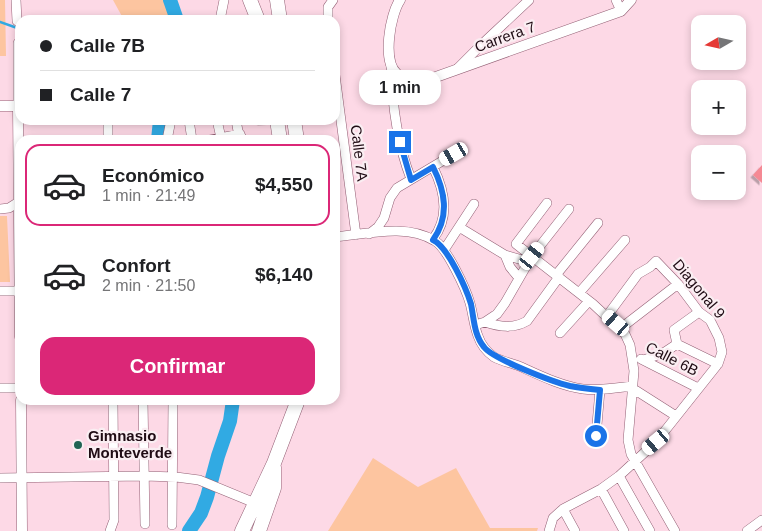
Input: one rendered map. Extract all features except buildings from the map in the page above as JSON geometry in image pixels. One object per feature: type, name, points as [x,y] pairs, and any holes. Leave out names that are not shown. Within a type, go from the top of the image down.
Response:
[{"type":"highway","points":[[250,0],[256,15]]},
{"type":"highway","points":[[277,0],[279,15]]},
{"type":"highway","points":[[242,531],[274,463],[296,405]]},
{"type":"highway","points":[[260,531],[274,488],[274,463]]},
{"type":"street","points":[[16,0],[17,15]]},
{"type":"street","points":[[221,15],[224,0]]},
{"type":"street","points":[[328,15],[328,7],[333,0]]},
{"type":"street","points":[[400,0],[396,7],[388,46],[396,127],[411,180]]},
{"type":"street","points":[[456,70],[529,0]]},
{"type":"street","points":[[616,0],[620,11]]},
{"type":"street","name":"Carrera 7","points":[[391,63],[396,74],[419,83],[620,11],[631,0]]},
{"type":"street","points":[[0,106],[15,106]]},
{"type":"street","name":"Calle 7A","points":[[340,113],[356,235]]},
{"type":"street","points":[[369,234],[378,227],[384,218],[389,207],[390,198],[395,191],[454,154]]},
{"type":"street","points":[[433,167],[441,185],[445,207],[440,227],[433,240]]},
{"type":"street","points":[[547,203],[516,244],[530,259],[558,276],[621,328],[625,334],[632,354],[634,371],[628,440],[634,460],[675,531]]},
{"type":"street","points":[[0,209],[9,208],[15,204]]},
{"type":"street","points":[[444,250],[474,204]]},
{"type":"street","points":[[475,325],[485,322],[497,314],[530,259],[569,209]]},
{"type":"street","points":[[485,322],[511,327],[520,326],[528,321],[558,276],[598,223]]},
{"type":"street","points":[[459,227],[506,255],[530,259]]},
{"type":"street","points":[[340,237],[396,231],[412,232],[437,242],[444,250],[464,286],[478,337],[484,348],[495,357],[568,385],[600,390],[632,387],[676,416]]},
{"type":"street","points":[[579,293],[625,240]]},
{"type":"street","points":[[506,255],[510,267],[518,278]]},
{"type":"street","name":"Diagonal 9","points":[[607,316],[638,274],[650,268],[656,261],[678,284],[699,312],[710,320],[719,338],[722,352],[718,364]]},
{"type":"street","points":[[621,328],[678,284]]},
{"type":"street","points":[[0,291],[15,291]]},
{"type":"street","points":[[560,333],[589,301]]},
{"type":"street","points":[[549,531],[553,518],[562,509],[601,489],[619,476],[634,460],[656,442],[718,364],[677,344],[674,330],[699,312]]},
{"type":"street","points":[[644,360],[665,352],[677,344]]},
{"type":"street","name":"Calle 6B","points":[[632,354],[698,388]]},
{"type":"street","points":[[0,388],[15,388]]},
{"type":"street","points":[[596,436],[600,390]]},
{"type":"street","points":[[21,405],[22,531]]},
{"type":"street","points":[[110,531],[114,520],[113,405]]},
{"type":"street","points":[[143,405],[145,524]]},
{"type":"street","points":[[172,525],[174,405]]},
{"type":"street","points":[[619,476],[650,531]]},
{"type":"street","points":[[0,478],[173,477],[199,480],[255,503]]},
{"type":"street","points":[[601,489],[624,531]]},
{"type":"street","points":[[562,509],[575,531]]},
{"type":"street","points":[[747,531],[762,520]]},
{"type":"shaded area","points":[[0,0],[5,0],[6,56],[0,56]]},
{"type":"shaded area","points":[[113,0],[174,0],[178,15],[121,15]]},
{"type":"shaded area","points":[[0,216],[7,216],[10,282],[0,282]]},
{"type":"shaded area","points":[[373,458],[418,487],[456,468],[490,528],[538,528],[537,531],[328,531]]},
{"type":"waterway","points":[[170,0],[175,15]]},
{"type":"waterway","points":[[0,22],[15,27]]},
{"type":"waterway","points":[[158,135],[160,125]]},
{"type":"waterway","points":[[189,531],[201,513],[207,497],[230,421],[232,405]]},
{"type":"place","name":"Gimnasio Monteverde","points":[[78,445]]},
{"type":"route","points":[[400,142],[411,180],[433,167],[438,176],[445,207],[443,220],[433,240],[444,250],[464,286],[478,337],[484,348],[495,357],[568,385],[600,390],[596,436]]}]
